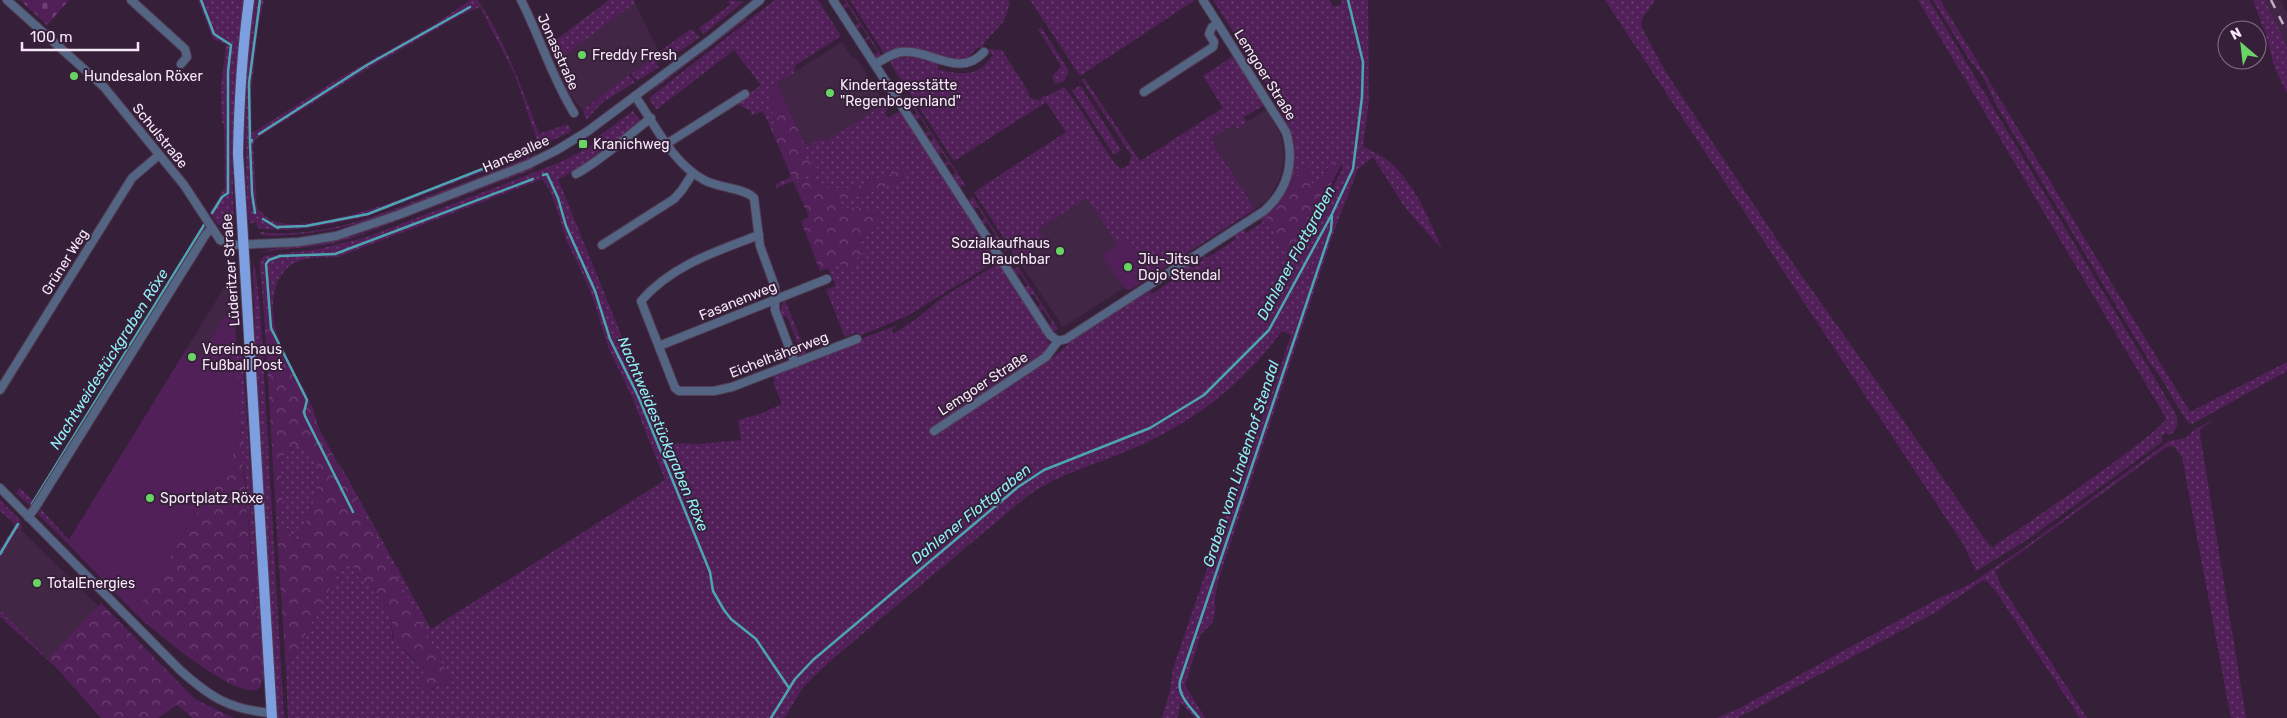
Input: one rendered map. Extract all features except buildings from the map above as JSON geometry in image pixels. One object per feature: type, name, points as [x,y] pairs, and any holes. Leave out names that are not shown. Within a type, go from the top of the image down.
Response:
[{"type":"main road","name":"Lüderitzer Straße","points":[[249,0],[242,50],[238,154],[272,715]]},
{"type":"street","name":"Schulstraße","points":[[7,0],[91,73],[197,202],[220,240],[226,243],[243,245]]},
{"type":"street","points":[[131,0],[185,49],[187,57],[181,64]]},
{"type":"street","name":"Jonasstraße","points":[[521,0],[545,51],[561,92],[574,113]]},
{"type":"street","name":"Hanseallee","points":[[243,245],[299,242],[336,236],[398,215],[513,171],[546,156],[588,131],[710,40],[760,0]]},
{"type":"street","points":[[833,0],[1050,335],[1058,341]]},
{"type":"street","name":"Lemgoer Straße","points":[[934,431],[1046,358],[1058,341],[1066,339],[1264,211],[1276,199],[1284,186],[1290,160],[1286,132],[1202,0]]},
{"type":"street","points":[[1144,92],[1213,47],[1214,42],[1209,34],[1218,24]]},
{"type":"street","points":[[875,64],[899,52],[961,65],[970,64],[984,52]]},
{"type":"street","points":[[668,143],[745,94]]},
{"type":"street","points":[[635,96],[680,161],[693,173],[720,187],[750,193],[756,203],[762,254],[775,287],[776,310],[795,363]]},
{"type":"street","points":[[576,174],[596,164],[612,147],[650,118]]},
{"type":"street","name":"Grüner Weg","points":[[0,390],[132,178],[159,155]]},
{"type":"street","points":[[602,245],[674,199],[693,173]]},
{"type":"street","points":[[28,517],[36,508],[206,234],[212,228]]},
{"type":"street","points":[[658,346],[641,301],[654,288],[686,265],[759,235]]},
{"type":"street","name":"Fasanenweg","points":[[658,346],[827,279]]},
{"type":"street","name":"Eichelhäherweg","points":[[658,346],[675,388],[679,391],[714,391],[732,388],[857,339]]},
{"type":"street","points":[[0,488],[180,670],[206,693],[232,706],[272,715]]},
{"type":"shaded area","points":[[2265,0],[2280,0],[2287,13],[2287,46]]},
{"type":"shaded area","points":[[635,3],[659,52],[583,110],[569,94],[556,62]]},
{"type":"shaded area","name":"Kindertagesstätte \"Regenbogenland\"","points":[[842,42],[853,59],[856,57],[885,104],[826,142],[821,138],[806,147],[777,83]]},
{"type":"shaded area","points":[[1265,110],[1281,136],[1284,159],[1280,178],[1275,188],[1268,199],[1255,209],[1211,138],[1234,124],[1237,129]]},
{"type":"shaded area","points":[[1087,197],[1118,245],[1103,255],[1124,288],[1063,327],[1018,260],[1046,242],[1038,229]]},
{"type":"shaded area","points":[[228,281],[234,302],[200,356],[187,348]]},
{"type":"shaded area","name":"TotalEnergies","points":[[19,528],[98,606],[48,658],[0,610],[0,559]]},
{"type":"green space","points":[[20,0],[69,0],[47,25]]},
{"type":"green space","points":[[198,0],[245,0],[235,84],[234,224],[218,225],[210,213],[225,187],[224,124],[222,123],[221,89],[226,44],[213,39]]},
{"type":"green space","points":[[255,0],[264,0],[258,27],[251,93],[252,133],[343,76],[435,24],[470,0],[478,0],[497,32],[519,82],[539,134],[568,124],[571,131],[514,160],[365,217],[314,227],[287,230],[259,229],[255,222],[250,224],[248,215],[245,108]],"holes":[[[480,7],[515,75],[538,143],[482,168],[407,197],[332,219],[300,224],[276,222],[268,218],[257,208],[253,144],[257,138],[367,69],[459,16]]]},
{"type":"green space","points":[[609,0],[634,0],[635,3],[556,62],[549,45]]},
{"type":"green space","points":[[728,0],[743,2],[704,34],[699,28],[730,5]]},
{"type":"green space","points":[[775,0],[818,0],[841,36],[796,65],[794,73],[769,87],[774,122],[771,129],[763,111],[750,116],[752,112],[736,103],[761,85],[734,50],[656,110],[649,98]]},
{"type":"green space","points":[[844,0],[846,0],[883,58],[875,58],[873,55],[878,52],[869,39],[865,42],[863,40],[868,37],[861,26],[856,29],[855,26],[859,23],[848,6],[844,9],[842,6],[846,3]]},
{"type":"green space","points":[[850,0],[1008,0],[1010,3],[1004,21],[983,44],[984,49],[978,47],[970,55],[972,61],[960,63],[926,53],[885,55]]},
{"type":"green space","points":[[1030,0],[1195,0],[1080,76]]},
{"type":"green space","points":[[1213,0],[1330,0],[1333,7],[1342,4],[1341,0],[1368,0],[1369,101],[1363,146],[1390,162],[1407,181],[1420,202],[1442,249],[1406,209],[1373,157],[1358,169],[1334,231],[1218,581],[1215,615],[1212,623],[1201,634],[1185,685],[1205,718],[1195,718],[1181,703],[1177,718],[1162,718],[1170,691],[1173,669],[1222,524],[1291,335],[1282,331],[1251,368],[1216,400],[1197,414],[1156,438],[1050,482],[1024,499],[829,662],[804,686],[784,718],[288,718],[286,670],[346,559],[350,561],[357,575],[376,593],[391,617],[392,637],[414,661],[422,666],[424,676],[432,690],[438,685],[446,685],[452,682],[346,481],[337,459],[431,629],[665,480],[631,395],[609,349],[590,290],[566,239],[556,206],[549,189],[542,179],[338,257],[311,258],[294,263],[278,280],[273,312],[268,311],[264,313],[260,261],[264,256],[319,249],[367,237],[561,162],[590,147],[596,138],[633,111],[641,122],[587,165],[558,179],[665,443],[699,444],[741,440],[738,420],[760,414],[782,404],[773,382],[775,381],[773,375],[797,365],[814,362],[824,353],[898,325],[892,330],[893,334],[916,319],[943,297],[996,265],[1001,264],[1048,338],[1049,349],[935,434],[1054,357],[1075,338],[1149,289],[1152,294],[1176,278],[1174,274],[1189,264],[1192,268],[1203,260],[1201,256],[1204,254],[1207,258],[1236,239],[1234,235],[1243,229],[1246,233],[1263,222],[1260,218],[1267,213],[1269,223],[1306,222],[1304,220],[1309,215],[1321,213],[1343,167],[1342,163],[1339,161],[1327,168],[1321,179],[1313,184],[1309,180],[1310,171],[1297,173],[1288,188],[1293,151],[1290,134],[1282,116],[1286,114]]},
{"type":"green space","points":[[1605,0],[1655,0],[1642,19],[1641,26],[1667,74],[1792,262],[1988,544],[1993,547],[2087,482],[2141,442],[2166,418],[1918,0],[1929,0],[2173,409],[2178,423],[2176,429],[2170,435],[2166,433],[2162,436],[2162,442],[2027,540],[1976,571],[1963,544]]},
{"type":"green space","points":[[1933,0],[1940,0],[2190,412],[2287,362],[2287,371],[2192,424],[2188,421],[2152,366],[1995,103],[1985,80],[1970,61]]},
{"type":"green space","points":[[2253,0],[2265,0],[2287,46],[2287,93],[2275,69],[2267,39],[2267,20],[2260,20]]},
{"type":"green space","points":[[745,18],[747,19],[648,94],[656,86]]},
{"type":"green space","points":[[1041,27],[1069,71],[1064,81],[1055,84],[1052,77],[1061,66],[1038,29]]},
{"type":"green space","points":[[691,29],[700,37],[666,61],[659,52]]},
{"type":"green space","points":[[989,49],[1002,50],[1029,93],[1029,97],[1040,101],[1043,96],[1064,87],[1116,165],[1121,169],[1129,165],[1131,155],[1081,79],[1084,78],[1140,161],[1223,108],[1203,76],[1233,56],[1265,105],[1243,117],[1247,122],[1237,129],[1234,124],[1211,139],[1255,209],[1152,276],[1128,239],[1118,245],[1087,198],[1038,229],[1046,241],[1018,260],[974,192],[1066,132],[1046,102],[954,161],[890,63],[896,57],[924,58],[939,64],[937,69],[954,73],[968,73],[981,68],[987,62],[993,55],[988,51]]},
{"type":"green space","points":[[653,57],[659,67],[637,81],[631,74]]},
{"type":"green space","points":[[629,75],[635,82],[603,102],[586,120],[583,110]]},
{"type":"green space","points":[[777,83],[790,112],[782,113],[774,122],[769,87]]},
{"type":"green space","points":[[1080,85],[1121,150],[1114,155],[1072,91]]},
{"type":"green space","points":[[907,95],[966,186],[958,186],[951,176],[956,173],[950,164],[945,167],[944,164],[948,161],[942,152],[938,155],[929,141],[933,138],[931,134],[926,137],[924,134],[929,131],[920,117],[915,120],[913,116],[917,113],[907,98],[901,99]]},
{"type":"green space","points":[[885,104],[888,108],[885,113],[888,118],[901,110],[995,255],[995,260],[990,265],[907,316],[859,336],[857,332],[845,337],[826,290],[836,286],[828,268],[841,264],[856,268],[854,261],[863,249],[858,248],[857,244],[861,238],[879,226],[834,204],[837,198],[865,195],[904,178],[885,176],[853,188],[832,189],[817,180],[793,181],[776,188],[776,184],[798,174],[809,175],[816,173],[805,158],[806,147],[821,138],[826,141]]},
{"type":"green space","points":[[785,112],[790,112],[806,147],[806,158],[817,167],[818,170],[815,173],[792,178],[771,129],[776,118]]},
{"type":"green space","points":[[536,154],[536,156],[517,165],[438,197],[357,224],[301,234],[274,236],[259,234],[261,232],[307,232],[352,223],[396,209]]},
{"type":"green space","points":[[1335,161],[1342,163],[1317,213],[1315,215],[1308,215],[1305,219],[1310,225],[1292,260],[1288,260],[1269,223],[1267,213],[1278,203],[1302,167],[1308,167],[1310,171],[1309,180],[1313,184]]},
{"type":"green space","points":[[532,167],[534,169],[352,238],[325,245],[261,252],[320,244],[360,234]]},
{"type":"green space","points":[[901,170],[904,172],[904,178],[900,181],[865,195],[837,199],[835,204],[847,208],[868,209],[874,212],[881,217],[879,226],[861,238],[857,244],[865,251],[854,261],[856,271],[850,272],[840,264],[820,271],[801,221],[809,217],[793,181],[817,180],[832,189],[853,188]]},
{"type":"green space","points":[[973,197],[1007,250],[1002,254],[1005,250],[998,239],[994,241],[992,239],[996,236],[987,222],[983,225],[981,221],[985,218],[978,207],[973,210],[968,201]]},
{"type":"green space","points":[[204,223],[207,224],[206,229],[37,502],[31,507],[16,493],[20,488],[33,500]]},
{"type":"green space","name":"Jiu-Jitsu Dojo Stendal","points":[[1127,238],[1152,276],[1130,290],[1125,289],[1102,255]]},
{"type":"green space","points":[[253,266],[255,266],[260,307],[284,718],[278,718],[257,411]]},
{"type":"green space","points":[[1018,267],[1058,329],[1052,332],[1048,326],[1052,323],[1043,309],[1039,311],[1037,308],[1041,305],[1033,294],[1029,296],[1024,288],[1028,285],[1020,273],[1016,275],[1012,270]]},
{"type":"green space","points":[[785,300],[807,355],[802,357],[795,355],[801,352],[787,316],[781,318],[781,307]]},
{"type":"green space","name":"Sportplatz Röxe","points":[[234,302],[241,441],[135,613],[67,543],[187,348],[200,356]]},
{"type":"green space","points":[[268,310],[273,312],[274,324],[282,348],[306,393],[318,426],[452,682],[450,684],[438,685],[426,691],[416,686],[416,680],[424,676],[422,666],[402,647],[394,643],[391,617],[376,593],[357,575],[350,561],[346,559],[286,670],[277,535],[283,527],[287,528],[294,541],[298,542],[323,477],[311,452],[302,445],[287,450],[280,461],[283,510],[279,517],[276,515],[264,313]]},
{"type":"green space","points":[[236,347],[242,348],[265,677],[262,682],[244,465],[232,457],[241,441]]},
{"type":"green space","points":[[2214,419],[2200,430],[2200,435],[2246,718],[2231,718],[2182,457],[2174,447],[2168,446],[1995,571],[2000,584],[2087,718],[2080,718],[1997,593],[1987,581],[1982,581],[1936,612],[1761,706],[1737,718],[1717,718],[1740,708],[1941,597],[1969,585],[2022,549],[2169,441],[2186,438],[2194,430]]},
{"type":"green space","points":[[241,441],[262,682],[255,690],[242,688],[223,680],[160,635],[135,613]]},
{"type":"green space","points":[[302,445],[311,452],[323,477],[298,542],[295,541],[287,528],[283,527],[277,535],[276,515],[279,517],[280,461],[287,450]]},
{"type":"green space","points":[[0,500],[20,520],[22,531],[19,528],[0,559],[0,549],[14,527],[14,523],[0,511]]},
{"type":"green space","points":[[41,509],[69,540],[67,543],[38,514]]},
{"type":"green space","points":[[101,603],[195,699],[233,718],[193,718],[177,705],[158,718],[101,718],[48,658]]},
{"type":"green space","points":[[0,610],[60,671],[0,617]]},
{"type":"waterway","points":[[201,0],[214,34],[231,45],[228,72],[228,193]]},
{"type":"waterway","points":[[250,143],[249,83],[260,0]]},
{"type":"waterway","name":"Dahlener Flottgraben","points":[[771,718],[795,679],[813,660],[1018,487],[1044,470],[1150,428],[1204,395],[1269,330],[1332,214],[1353,169],[1362,97],[1363,62],[1348,0]]},
{"type":"waterway","points":[[259,134],[367,65],[470,7]]},
{"type":"waterway","points":[[252,140],[250,143],[252,192]]},
{"type":"waterway","points":[[278,227],[306,226],[368,214],[533,149]]},
{"type":"waterway","name":"Nachtweidestückgraben Röxe","points":[[543,175],[547,174],[558,198],[566,226],[595,291],[610,339],[639,398],[710,572],[713,591],[731,619],[756,639],[789,688]]},
{"type":"waterway","name":"Nachtweidestückgraben Röxe","points":[[280,256],[335,254],[533,179]]},
{"type":"waterway","name":"Nachtweidestückgraben Röxe","points":[[212,213],[222,197],[228,193]]},
{"type":"waterway","name":"Nachtweidestückgraben Röxe","points":[[252,193],[255,213]]},
{"type":"waterway","name":"Graben vom Lindenhof Stendal","points":[[1199,718],[1183,696],[1180,681],[1331,230],[1332,216]]},
{"type":"waterway","name":"Nachtweidestückgraben Röxe","points":[[263,219],[278,228]]},
{"type":"waterway","name":"Nachtweidestückgraben Röxe","points":[[32,504],[204,225]]},
{"type":"waterway","points":[[280,256],[269,260],[266,264],[271,328],[307,400],[305,416],[353,512]]},
{"type":"waterway","name":"Nachtweidestückgraben Röxe","points":[[0,554],[18,524]]},
{"type":"railway","points":[[2271,0],[2287,32]]},
{"type":"place","name":"Freddy Fresh","points":[[582,55]]},
{"type":"place","name":"Hundesalon Röxer","points":[[74,76]]},
{"type":"place","name":"Kindertagesstätte \"Regenbogenland\"","points":[[830,93]]},
{"type":"place","name":"Kranichweg","points":[[583,144]]},
{"type":"place","name":"Sozialkaufhaus Brauchbar","points":[[1060,251]]},
{"type":"place","name":"Jiu-Jitsu Dojo Stendal","points":[[1128,267]]},
{"type":"place","name":"Vereinshaus Fußball Post","points":[[192,357]]},
{"type":"place","name":"Sportplatz Röxe","points":[[150,498]]},
{"type":"place","name":"TotalEnergies","points":[[37,583]]}]
